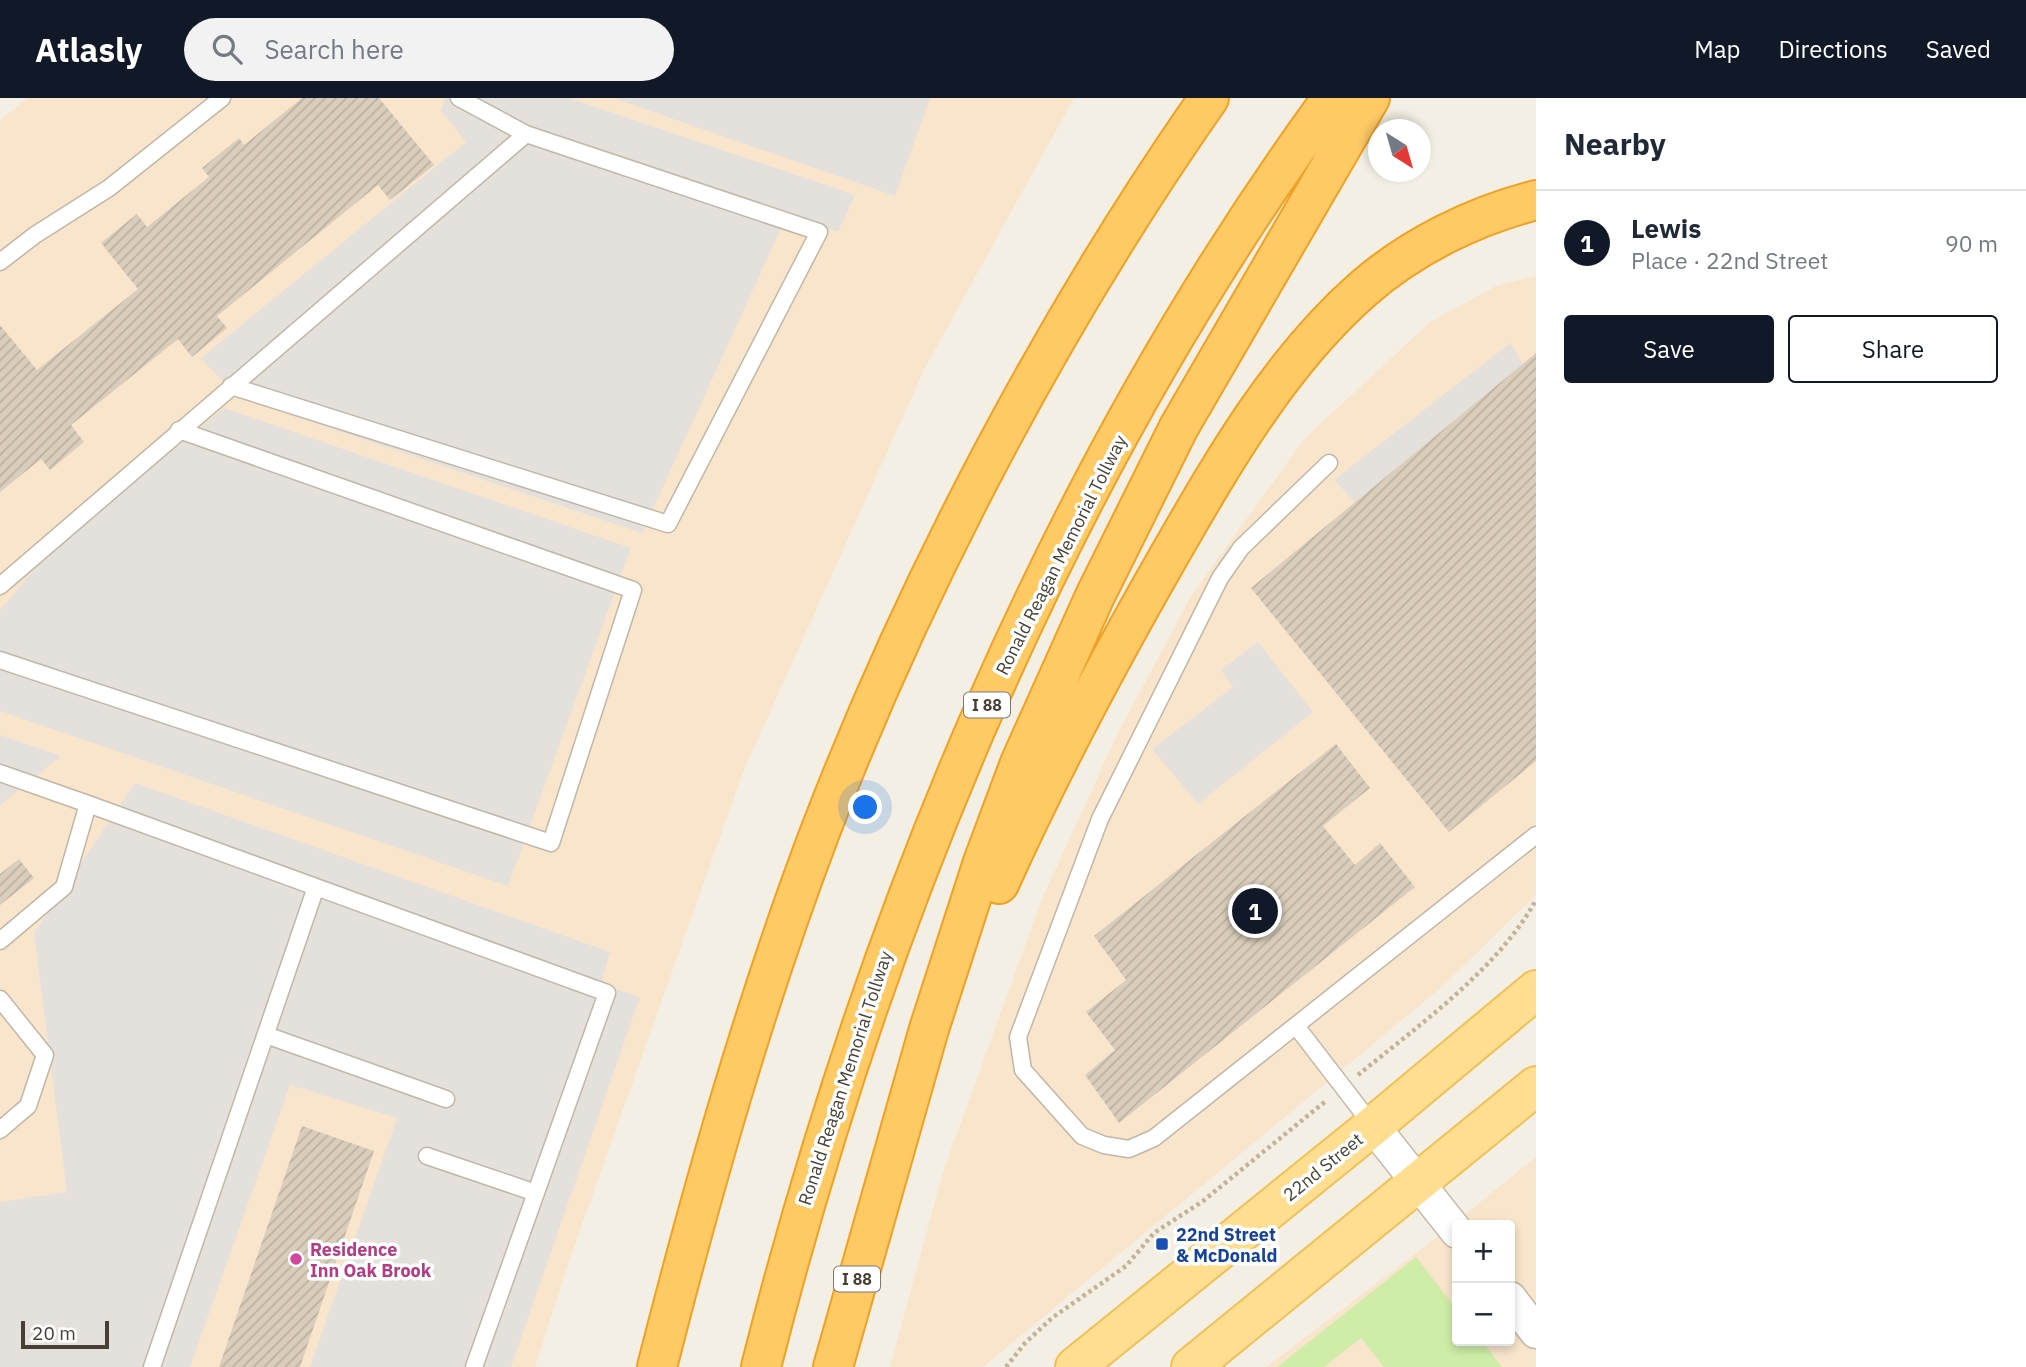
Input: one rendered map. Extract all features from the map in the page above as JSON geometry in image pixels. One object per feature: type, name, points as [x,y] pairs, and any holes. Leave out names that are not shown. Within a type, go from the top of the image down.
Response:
[{"type":"highway","points":[[657,1367],[689,1244],[774,964],[820,832],[858,739],[958,523],[1024,398],[1099,270],[1209,98]]},
{"type":"highway","name":"Ronald Reagan Memorial Tollway","points":[[761,1367],[792,1243],[856,1040],[933,826],[995,687],[1081,509],[1172,342],[1244,226],[1332,98]]},
{"type":"highway","name":"I 88","points":[[833,1367],[929,1029],[983,862],[1025,751],[1095,596],[1179,427],[1370,98]]},
{"type":"highway","points":[[885,1191],[977,936],[1020,838],[1126,631],[1202,499],[1275,387],[1315,336],[1364,288],[1430,241],[1504,208],[1536,200]]},
{"type":"main road","name":"22nd Street","points":[[1074,1367],[1373,1126],[1536,990]]},
{"type":"main road","points":[[1191,1367],[1536,1086]]},
{"type":"street","points":[[1373,1126],[1452,1225]]},
{"type":"street","points":[[1515,1305],[1536,1332]]},
{"type":"lane","points":[[0,262],[35,234],[109,188],[222,98]]},
{"type":"lane","points":[[231,386],[668,523],[819,232],[526,134],[459,98]]},
{"type":"lane","points":[[0,586],[526,134]]},
{"type":"lane","points":[[0,660],[551,843],[633,590],[179,430]]},
{"type":"lane","points":[[1329,463],[1241,548],[1220,578],[1100,819],[1018,1037],[1023,1070],[1054,1108],[1082,1136],[1104,1145],[1129,1149],[1154,1138],[1536,835]]},
{"type":"lane","points":[[0,773],[607,993],[474,1367]]},
{"type":"lane","points":[[0,941],[64,887],[88,804]]},
{"type":"lane","points":[[152,1367],[316,887]]},
{"type":"lane","points":[[0,999],[45,1055],[28,1106],[0,1130]]},
{"type":"lane","points":[[1296,1026],[1373,1126]]},
{"type":"lane","points":[[266,1035],[446,1099]]},
{"type":"lane","points":[[427,1156],[536,1193]]},
{"type":"path","points":[[1374,1062],[1466,983],[1501,949],[1521,927],[1536,900]]},
{"type":"path","points":[[1006,1367],[1025,1343],[1052,1318],[1126,1266],[1154,1233],[1203,1201],[1308,1115]]},
{"type":"shaded area","points":[[28,98],[1074,98],[924,370],[744,770],[568,1264],[535,1367],[0,1367],[0,120]]},
{"type":"shaded area","points":[[445,98],[569,98],[855,195],[838,232],[787,215],[642,533],[237,397],[201,358],[466,142],[441,111]]},
{"type":"shaded area","points":[[613,98],[930,98],[895,196]]},
{"type":"shaded area","points":[[1536,276],[1536,895],[1442,987],[983,1367],[890,1367],[943,1172],[1042,899],[1117,735],[1191,596],[1305,438],[1430,322],[1498,285]]},
{"type":"shaded area","points":[[1510,343],[1523,364],[1355,502],[1334,480]]},
{"type":"shaded area","points":[[224,408],[631,548],[508,886],[0,711],[0,610],[56,544]]},
{"type":"shaded area","points":[[1258,642],[1313,712],[1198,804],[1152,749],[1233,687],[1221,670]]},
{"type":"shaded area","points":[[0,735],[61,756],[0,805]]},
{"type":"shaded area","points":[[135,783],[610,952],[601,984],[640,997],[511,1367],[310,1367],[397,1118],[290,1085],[190,1367],[0,1367],[0,1202],[67,1192],[34,933]]},
{"type":"shaded area","points":[[1536,1157],[1536,1367],[1266,1367],[1452,1225],[1452,1346],[1515,1346],[1515,1220],[1458,1220]]},
{"type":"green space","points":[[1416,1257],[1452,1304],[1452,1346],[1486,1346],[1502,1367],[1384,1367],[1361,1338],[1324,1367],[1277,1367]]},
{"type":"building","points":[[302,98],[379,98],[434,165],[390,200],[378,185],[217,316],[227,328],[192,357],[178,339],[71,425],[84,442],[50,470],[41,459],[0,492],[0,325],[37,370],[138,289],[101,243],[137,214],[147,227],[209,177],[202,168],[239,138],[244,145]]},
{"type":"building","points":[[1536,353],[1536,761],[1449,832],[1251,588]]},
{"type":"building","points":[[1336,744],[1370,788],[1323,826],[1355,865],[1380,843],[1415,887],[1119,1123],[1085,1075],[1115,1050],[1086,1012],[1126,980],[1094,936]]},
{"type":"building","points":[[19,859],[34,878],[0,905],[0,874]]},
{"type":"building","name":"Residence Inn Oak Brook","points":[[302,1126],[374,1151],[300,1367],[219,1367]]},
{"type":"place","name":"Lewis","points":[[1255,911]]},
{"type":"place","name":"22nd Street & McDonald","points":[[1162,1244]]},
{"type":"place","name":"Residence Inn Oak Brook","points":[[296,1259]]}]
